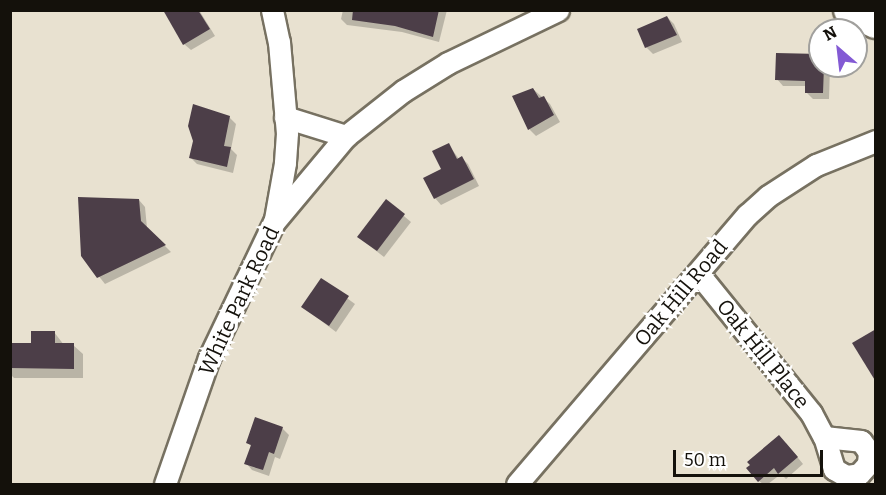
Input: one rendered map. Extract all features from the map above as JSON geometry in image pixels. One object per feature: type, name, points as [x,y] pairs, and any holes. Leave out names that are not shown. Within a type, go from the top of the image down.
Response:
[{"type":"street","points":[[272,10],[279,42],[285,117],[285,163],[274,222]]},
{"type":"street","name":"White Park Road","points":[[165,484],[209,358],[274,222],[346,136],[402,92],[448,63],[558,10]]},
{"type":"street","points":[[849,10],[876,23]]},
{"type":"street","points":[[285,117],[346,136]]},
{"type":"street","name":"Oak Hill Road","points":[[517,484],[747,215],[768,196],[816,165],[876,141]]},
{"type":"street","name":"Oak Hill Place","points":[[698,273],[811,413],[824,437]]},
{"type":"building","points":[[163,10],[198,10],[210,29],[183,45]]},
{"type":"building","points":[[353,10],[439,10],[433,37],[395,26],[352,20]]},
{"type":"building","points":[[667,16],[677,35],[645,48],[637,29]]},
{"type":"building","points":[[776,53],[808,54],[808,78],[824,78],[823,93],[805,93],[805,81],[775,80]]},
{"type":"building","points":[[533,88],[539,98],[544,96],[554,115],[528,130],[512,96]]},
{"type":"building","points":[[193,104],[230,116],[224,146],[231,147],[227,167],[189,158],[193,141],[188,126]]},
{"type":"building","points":[[449,143],[457,159],[462,156],[474,179],[434,199],[423,178],[441,169],[432,151]]},
{"type":"building","points":[[78,197],[139,199],[141,221],[166,245],[97,278],[81,256]]},
{"type":"building","points":[[386,199],[405,214],[377,251],[357,237]]},
{"type":"building","points":[[321,278],[349,296],[329,326],[301,307]]},
{"type":"building","points":[[876,329],[876,382],[852,343]]},
{"type":"building","points":[[31,331],[55,331],[55,343],[74,343],[74,369],[10,368],[10,343],[31,343]]},
{"type":"building","points":[[255,417],[283,427],[274,454],[269,452],[263,470],[244,464],[251,445],[246,443]]},
{"type":"building","points":[[779,435],[798,457],[778,474],[774,468],[758,482],[746,468],[750,465],[747,462]]}]
